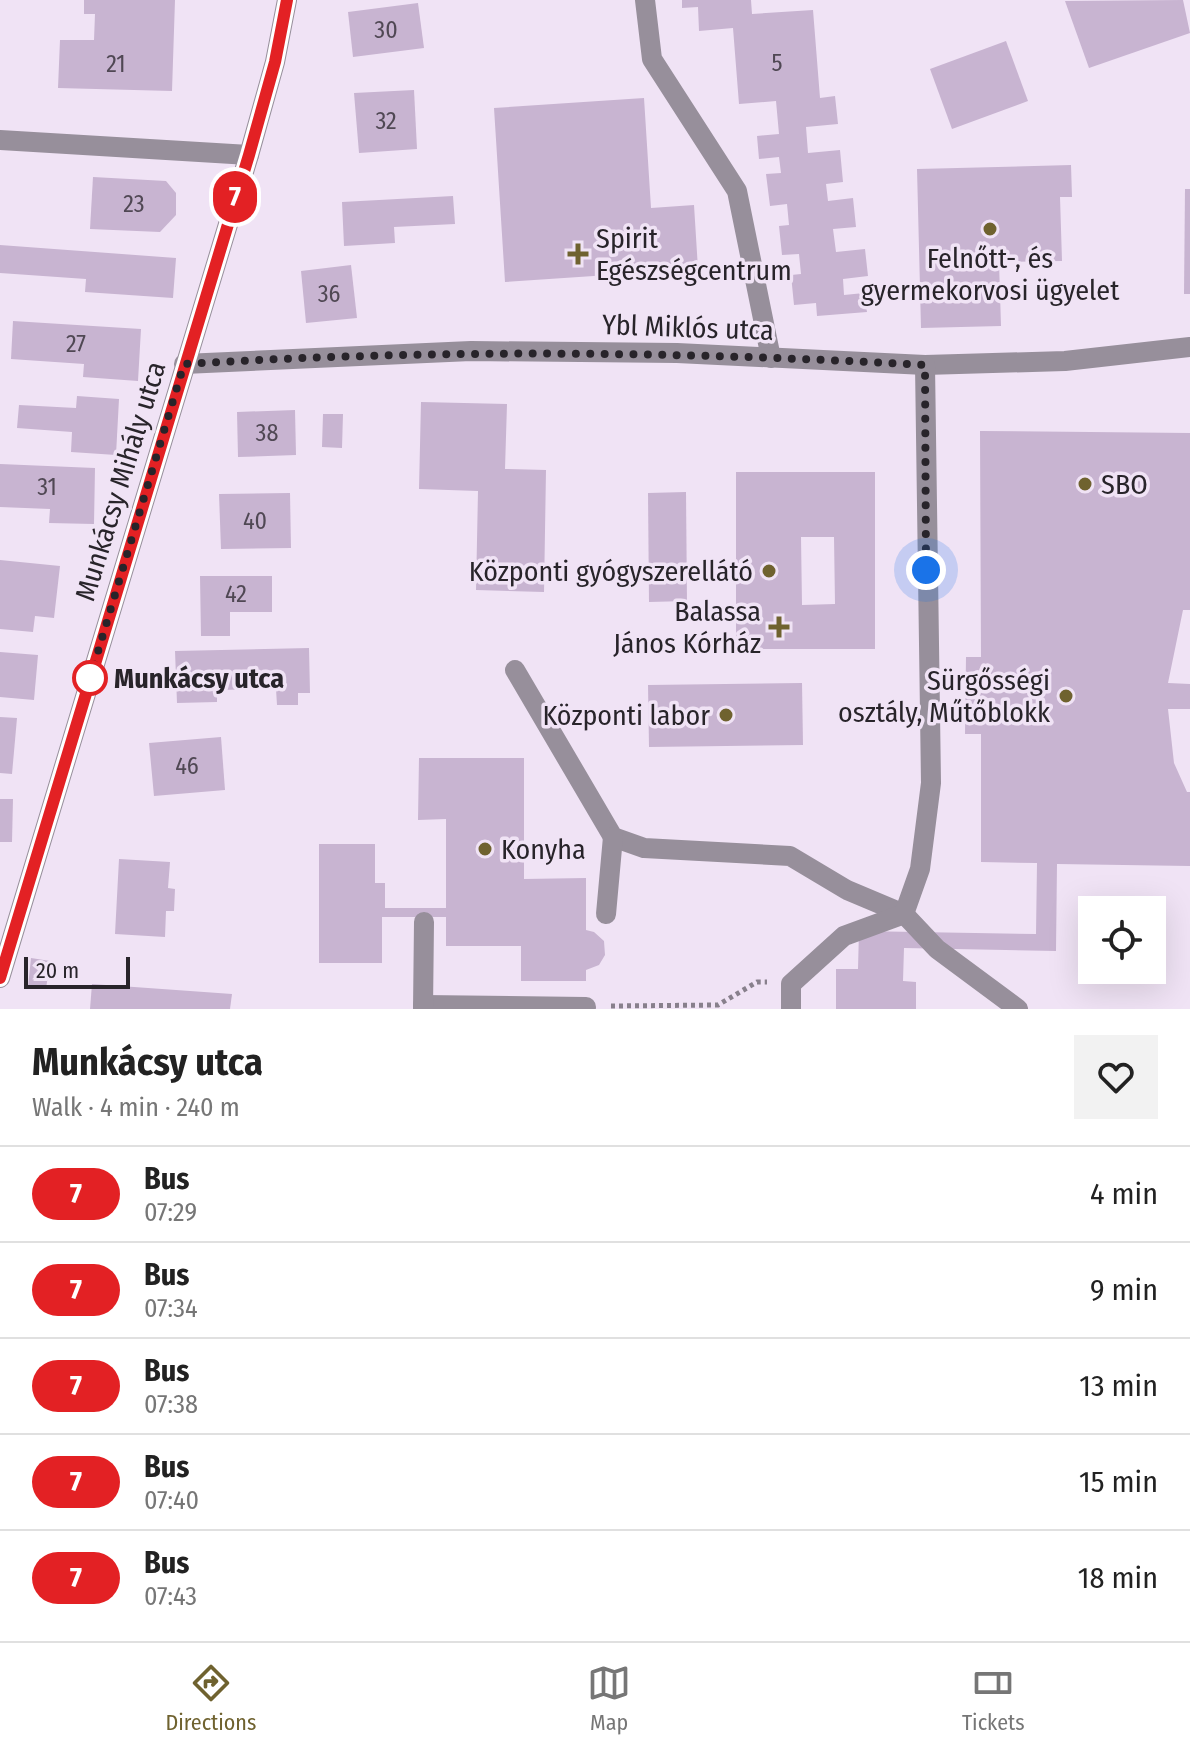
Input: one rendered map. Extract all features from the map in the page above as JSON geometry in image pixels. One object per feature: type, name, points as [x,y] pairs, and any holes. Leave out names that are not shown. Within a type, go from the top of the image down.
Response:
[{"type":"street","name":"Munkácsy Mihály utca","points":[[0,978],[249,155],[275,62],[287,0]]},
{"type":"street","points":[[645,0],[652,59],[737,191],[771,358]]},
{"type":"street","points":[[0,140],[249,155]]},
{"type":"street","name":"Ybl Miklós utca","points":[[184,364],[471,351],[677,353],[925,365],[1065,361],[1190,347]]},
{"type":"street","points":[[904,914],[920,869],[931,783],[925,365]]},
{"type":"street","points":[[515,670],[613,837],[606,914]]},
{"type":"street","points":[[613,837],[644,848],[790,856],[847,890],[904,914],[937,949],[1018,1009]]},
{"type":"street","points":[[791,1009],[791,984],[844,936],[904,914]]},
{"type":"street","points":[[424,922],[423,1007],[586,1007]]},
{"type":"path","points":[[586,1007],[718,1005],[757,982]]},
{"type":"building","points":[[84,0],[175,0],[172,91],[58,88],[60,40],[94,40],[95,14],[84,14]]},
{"type":"building","points":[[682,0],[751,0],[752,14],[813,10],[820,98],[835,96],[838,124],[806,127],[808,153],[840,150],[843,182],[826,184],[828,201],[853,198],[856,227],[833,229],[836,252],[865,249],[868,276],[843,279],[844,295],[864,293],[867,312],[817,316],[816,303],[794,305],[791,275],[801,274],[799,254],[782,255],[779,226],[789,225],[787,204],[770,206],[766,174],[781,173],[779,157],[759,159],[757,136],[779,134],[776,101],[739,104],[733,28],[699,31],[698,7],[682,8]]},
{"type":"building","points":[[1183,0],[1190,33],[1089,68],[1065,1]]},
{"type":"building","points":[[418,3],[424,48],[353,57],[348,12]]},
{"type":"building","points":[[1006,41],[1028,101],[952,129],[930,69]]},
{"type":"building","points":[[414,90],[417,149],[359,153],[354,93]]},
{"type":"building","points":[[644,98],[651,208],[694,205],[698,269],[505,282],[494,108]]},
{"type":"building","name":"Felnőtt-, és gyermekorvosi ügyelet","points":[[1071,165],[1072,197],[1060,197],[1062,261],[999,262],[1001,326],[921,328],[917,169]]},
{"type":"building","points":[[93,177],[166,181],[176,193],[176,215],[160,232],[90,229]]},
{"type":"building","points":[[1185,189],[1190,189],[1190,294],[1184,294]]},
{"type":"building","points":[[453,196],[455,224],[394,227],[395,243],[344,246],[342,202]]},
{"type":"building","points":[[0,245],[176,258],[173,298],[85,292],[86,279],[0,273]]},
{"type":"building","points":[[351,265],[357,318],[306,323],[301,271]]},
{"type":"building","points":[[13,321],[141,329],[138,381],[83,377],[84,364],[11,359]]},
{"type":"building","points":[[77,396],[119,399],[116,455],[71,452],[72,432],[17,428],[19,405],[76,408]]},
{"type":"building","points":[[421,402],[507,404],[505,469],[546,470],[544,592],[476,590],[478,491],[419,489]]},
{"type":"building","points":[[295,410],[296,455],[238,457],[237,412]]},
{"type":"building","points":[[323,414],[343,414],[342,448],[322,447]]},
{"type":"building","name":"Sürgősségi osztály, Műtőblokk","points":[[980,431],[1190,433],[1190,610],[1183,610],[1168,683],[1190,684],[1190,709],[1168,709],[1174,763],[1187,792],[1190,792],[1190,866],[1057,864],[1056,951],[904,948],[903,981],[916,982],[916,1009],[836,1009],[836,969],[858,969],[859,931],[1036,934],[1037,863],[981,862],[981,734],[965,734],[966,657],[981,657]]},
{"type":"building","points":[[0,464],[95,468],[94,524],[49,523],[50,509],[0,507]]},
{"type":"building","name":"Központi gyógyszerellátó","points":[[736,472],[875,472],[875,649],[736,649]],"holes":[[[801,537],[834,537],[835,604],[802,605]]]},
{"type":"building","points":[[686,492],[687,601],[649,602],[648,493]]},
{"type":"building","points":[[290,493],[291,548],[221,549],[219,494]]},
{"type":"building","points":[[0,560],[60,566],[54,618],[35,616],[33,632],[0,629]]},
{"type":"building","points":[[200,576],[272,576],[272,612],[230,612],[230,636],[201,636]]},
{"type":"building","points":[[309,648],[310,693],[298,693],[298,705],[277,705],[276,689],[217,690],[217,702],[177,703],[175,651]]},
{"type":"building","points":[[0,652],[38,655],[34,700],[0,697]]},
{"type":"building","name":"Központi labor","points":[[802,683],[803,745],[649,747],[648,685]]},
{"type":"building","points":[[0,717],[17,718],[12,774],[0,773]]},
{"type":"building","points":[[221,737],[225,790],[154,796],[149,743]]},
{"type":"building","name":"Konyha","points":[[419,758],[524,758],[524,879],[586,878],[586,930],[594,932],[604,941],[605,955],[599,965],[586,970],[586,981],[521,981],[521,946],[446,946],[446,917],[382,917],[382,963],[319,963],[319,844],[375,844],[375,883],[385,883],[385,908],[446,908],[446,819],[418,820]]},
{"type":"building","points":[[0,799],[13,799],[12,842],[0,842]]},
{"type":"building","points":[[119,859],[170,862],[168,888],[175,889],[174,911],[166,911],[165,937],[115,934]]},
{"type":"building","points":[[31,958],[50,961],[46,989],[28,987]]},
{"type":"building","points":[[92,984],[232,994],[230,1009],[90,1009]]},
{"type":"bus line","name":"7","points":[[0,978],[249,155],[275,62],[287,0]]},
{"type":"place","name":"Felnőtt-, és gyermekorvosi ügyelet","points":[[990,229]]},
{"type":"place","name":"Spirit Egészségcentrum","points":[[578,254]]},
{"type":"place","name":"SBO","points":[[1085,484]]},
{"type":"place","name":"Központi gyógyszerellátó","points":[[769,571]]},
{"type":"place","name":"Balassa János Kórház","points":[[779,627]]},
{"type":"place","name":"Munkácsy utca","points":[[90,678]]},
{"type":"place","name":"Sürgősségi osztály, Műtőblokk","points":[[1066,696]]},
{"type":"place","name":"Központi labor","points":[[726,715]]},
{"type":"place","name":"Konyha","points":[[485,849]]},
{"type":"route","points":[[90,678],[88,685],[184,364],[500,351],[677,353],[925,365],[926,570]]}]
